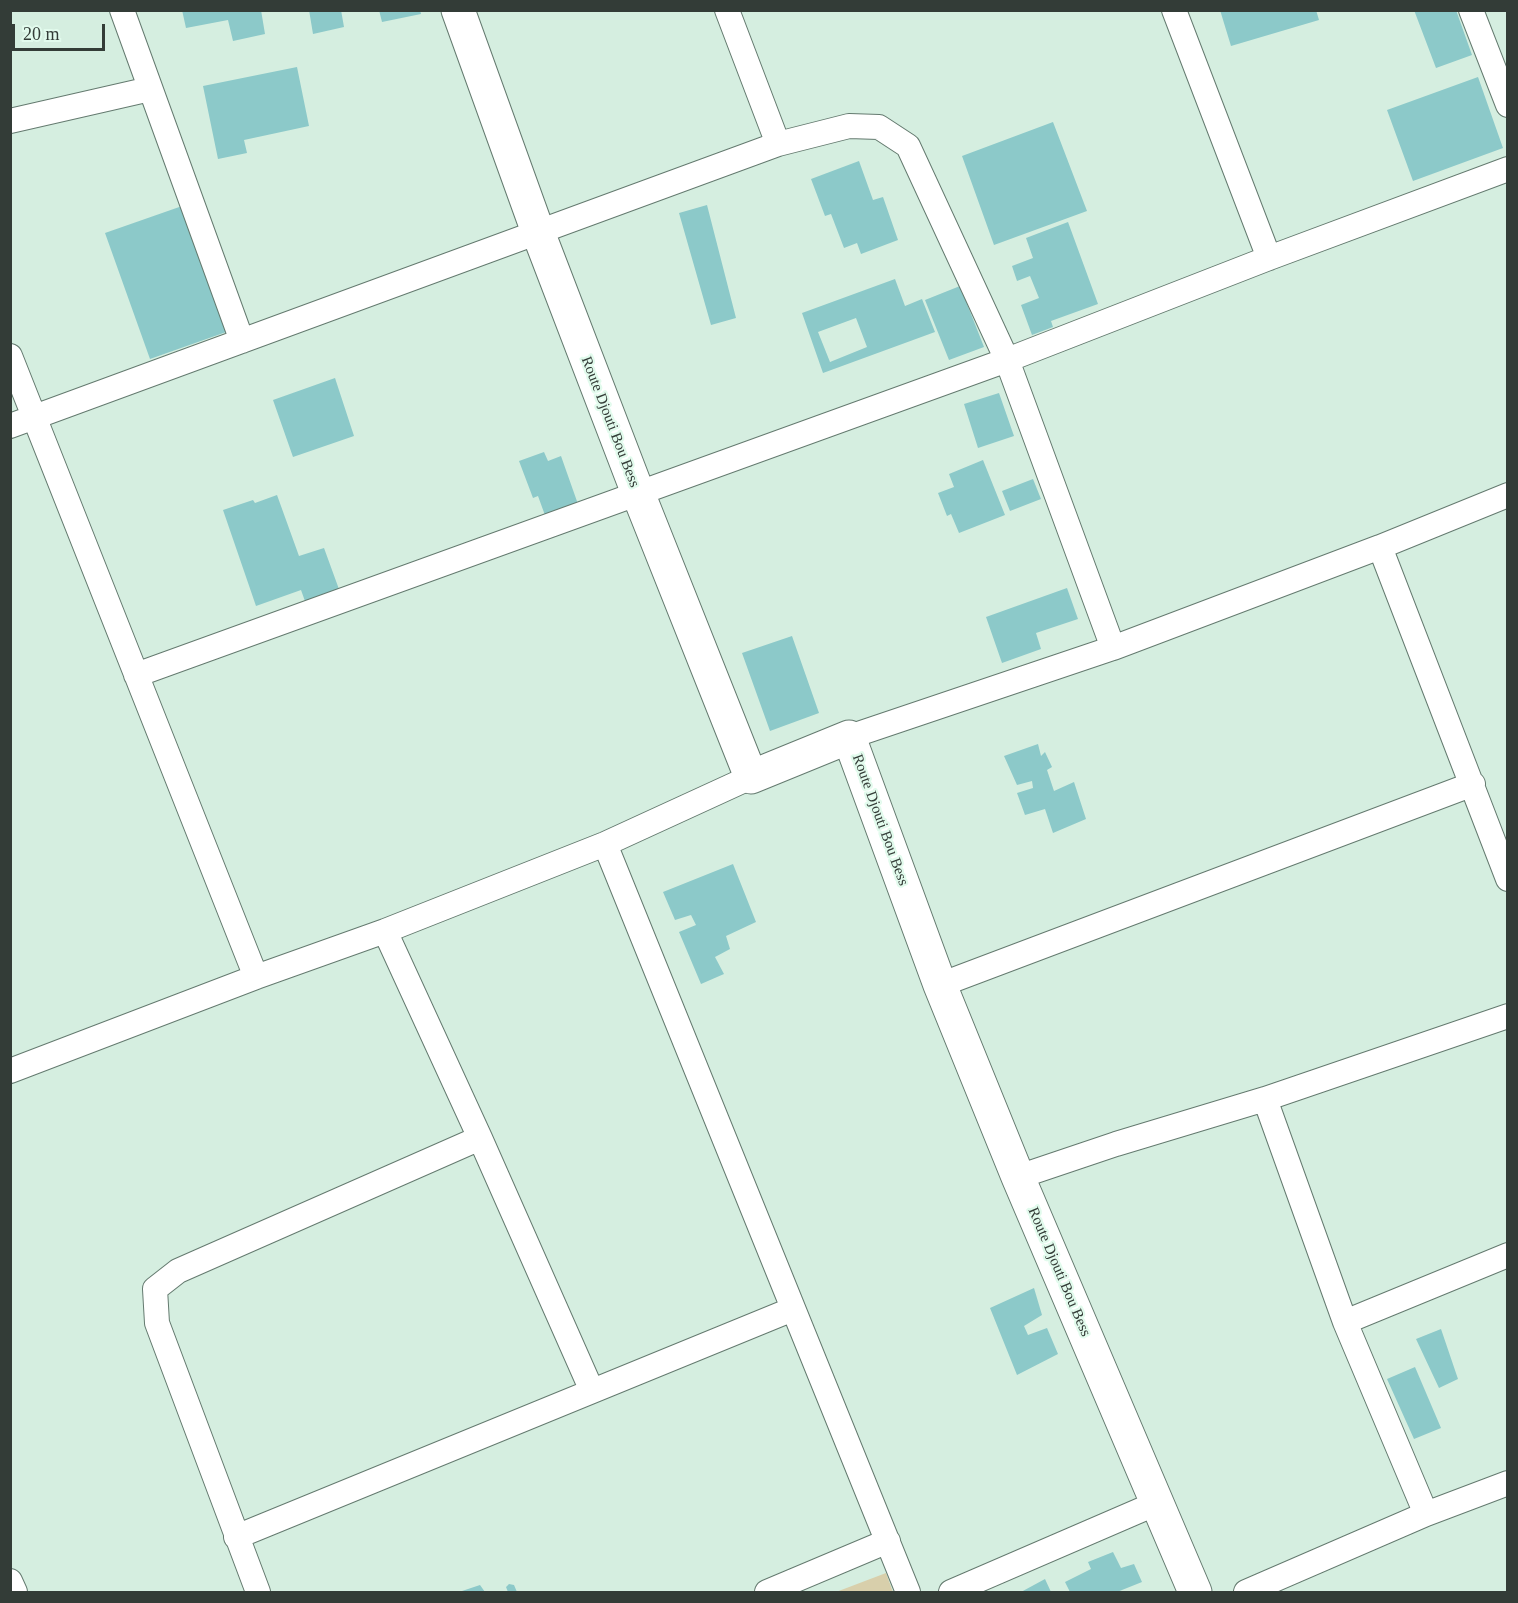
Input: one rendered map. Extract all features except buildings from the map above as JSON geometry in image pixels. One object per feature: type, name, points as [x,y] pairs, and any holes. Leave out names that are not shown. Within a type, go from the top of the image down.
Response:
[{"type":"main road","name":"Route Djouti Bou Bess","points":[[458,10],[538,232],[638,493],[751,777],[849,737],[940,985],[1018,1177],[1195,1593]]},
{"type":"street","points":[[122,10],[242,341]]},
{"type":"street","points":[[727,10],[778,144]]},
{"type":"street","points":[[1174,10],[1269,258]]},
{"type":"street","points":[[1471,10],[1508,105]]},
{"type":"street","points":[[10,121],[150,88]]},
{"type":"street","points":[[10,426],[778,144],[849,126],[879,127],[908,146],[1006,360],[1113,648]]},
{"type":"street","points":[[136,675],[1006,360],[1269,258],[1508,169]]},
{"type":"street","points":[[10,356],[256,977]]},
{"type":"street","points":[[849,737],[1113,648],[1380,547],[1508,495]]},
{"type":"street","points":[[1380,547],[1508,879]]},
{"type":"street","points":[[10,1071],[256,977],[385,931],[605,844],[751,777]]},
{"type":"street","points":[[940,985],[1473,784]]},
{"type":"street","points":[[605,844],[908,1593]]},
{"type":"street","points":[[385,931],[480,1137],[592,1391]]},
{"type":"street","points":[[1018,1177],[1116,1144],[1265,1100],[1508,1016]]},
{"type":"street","points":[[1265,1100],[1345,1322],[1426,1514]]},
{"type":"street","points":[[258,1593],[157,1323],[155,1289],[178,1270],[480,1137]]},
{"type":"street","points":[[1345,1322],[1508,1255]]},
{"type":"street","points":[[236,1537],[793,1309]]},
{"type":"street","points":[[1246,1593],[1426,1514],[1508,1483]]},
{"type":"street","points":[[951,1593],[1157,1503]]},
{"type":"street","points":[[767,1593],[888,1541]]},
{"type":"street","points":[[10,1581],[15,1593]]},
{"type":"shaded area","points":[[886,1573],[893,1592],[836,1592]]}]
